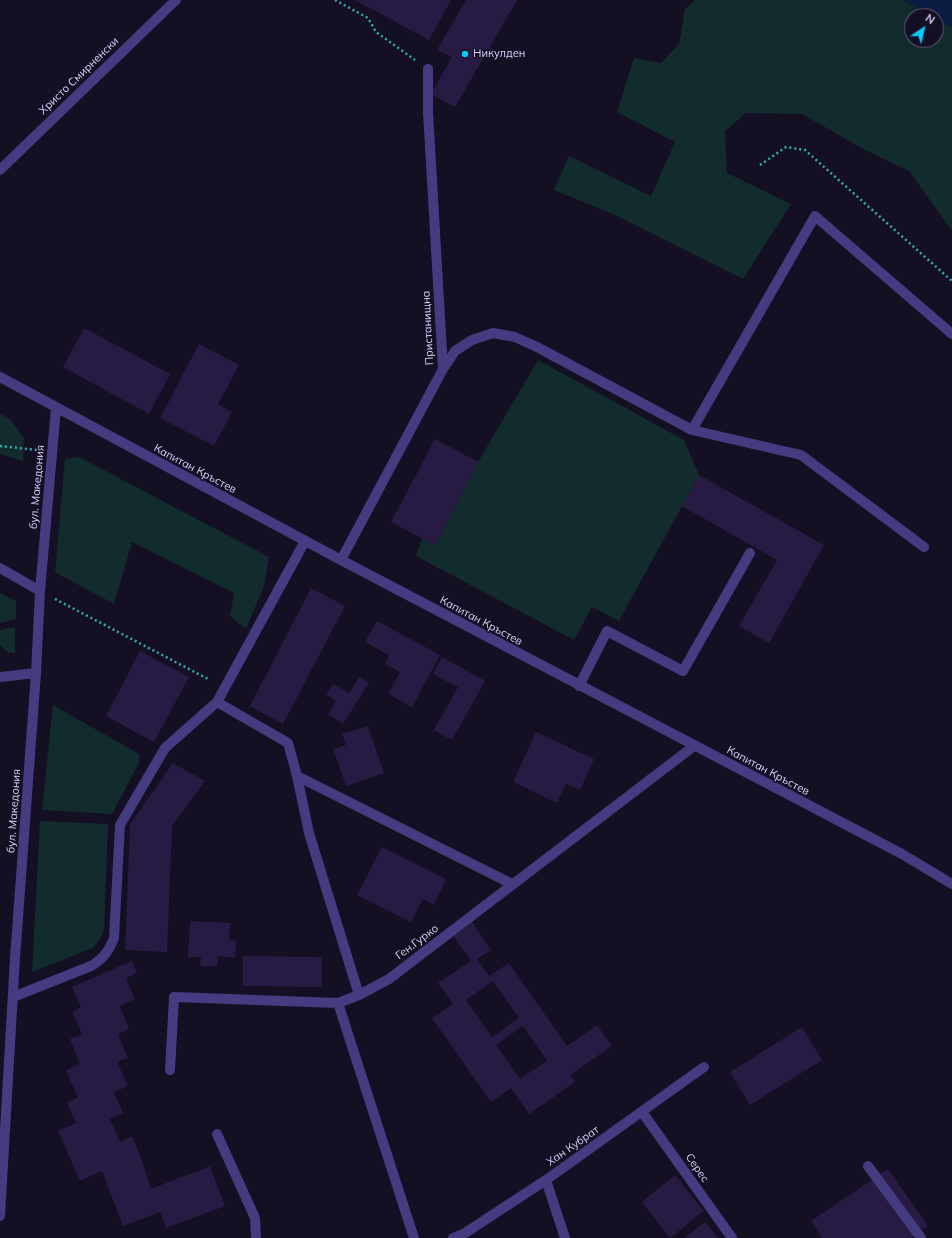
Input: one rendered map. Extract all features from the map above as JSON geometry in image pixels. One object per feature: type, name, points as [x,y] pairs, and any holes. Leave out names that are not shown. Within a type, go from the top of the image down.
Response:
[{"type":"street","name":"Христо Смирненски","points":[[0,170],[176,0]]},
{"type":"street","name":"Пристанищна","points":[[341,560],[443,369],[428,112],[428,69]]},
{"type":"street","points":[[692,430],[815,216],[952,334]]},
{"type":"street","points":[[443,369],[455,351],[472,340],[493,333],[515,337],[537,347],[692,430],[801,455],[924,547]]},
{"type":"street","name":"Капитан Кръстев","points":[[0,377],[305,541],[902,854],[951,882]]},
{"type":"street","name":"бул. Македония","points":[[0,1216],[13,997],[36,673],[40,591],[56,408]]},
{"type":"street","points":[[13,997],[91,966],[102,960],[110,949],[114,938],[120,825],[165,748],[217,702],[305,541]]},
{"type":"street","points":[[579,686],[607,631],[683,671],[750,553]]},
{"type":"street","points":[[0,568],[40,591]]},
{"type":"street","points":[[0,677],[36,673]]},
{"type":"street","points":[[217,702],[288,743],[309,832],[359,995]]},
{"type":"street","name":"Ген.Гурко","points":[[170,1070],[174,997],[338,1003],[359,995],[388,979],[694,746]]},
{"type":"street","points":[[297,776],[512,884]]},
{"type":"street","points":[[338,1003],[414,1238]]},
{"type":"street","name":"Хан Кубрат","points":[[453,1238],[465,1233],[546,1180],[704,1067]]},
{"type":"street","name":"Серес","points":[[642,1112],[732,1238]]},
{"type":"street","points":[[217,1134],[255,1218],[256,1238]]},
{"type":"street","points":[[868,1166],[921,1238]]},
{"type":"street","points":[[546,1180],[565,1238]]},
{"type":"path","points":[[335,0],[368,18],[376,32],[428,69]]},
{"type":"path","points":[[760,165],[786,147],[805,150],[952,281]]},
{"type":"path","points":[[0,446],[52,451]]},
{"type":"path","points":[[40,591],[225,688]]},
{"type":"green space","points":[[695,0],[903,0],[918,8],[904,8],[904,48],[944,48],[944,22],[952,27],[952,231],[909,171],[865,150],[802,114],[746,113],[725,131],[727,173],[791,204],[743,279],[615,215],[554,190],[569,156],[651,196],[675,142],[617,112],[634,58],[661,63],[679,44],[685,9]]},
{"type":"green space","points":[[538,360],[684,440],[699,475],[619,621],[592,607],[574,640],[416,556],[422,538],[435,545],[478,462]]},
{"type":"green space","points":[[0,414],[10,419],[24,438],[23,461],[0,454]]},
{"type":"green space","points":[[79,457],[269,557],[264,586],[246,629],[230,616],[234,593],[132,542],[114,604],[55,572],[65,459]]},
{"type":"green space","points":[[0,593],[16,601],[16,619],[0,623]]},
{"type":"green space","points":[[15,627],[15,653],[9,653],[0,645],[0,630]]},
{"type":"green space","points":[[53,705],[139,754],[139,763],[112,814],[42,810]]},
{"type":"green space","points":[[40,821],[108,824],[104,929],[100,939],[93,948],[32,972]]},
{"type":"water","points":[[903,0],[952,0],[952,27],[944,22],[944,8],[918,8]]},
{"type":"building","points":[[355,0],[451,0],[429,40]]},
{"type":"building","name":"Никулден","points":[[466,0],[517,0],[455,107],[431,94],[452,57],[437,50]]},
{"type":"building","points":[[84,328],[170,374],[149,414],[63,367]]},
{"type":"building","points":[[199,344],[239,365],[218,404],[232,412],[214,446],[160,418]]},
{"type":"building","points":[[435,439],[478,462],[435,545],[391,522]]},
{"type":"building","points":[[699,475],[824,545],[769,643],[739,626],[777,560],[682,506]]},
{"type":"building","points":[[311,588],[345,606],[283,724],[250,706]]},
{"type":"building","points":[[377,621],[440,655],[412,707],[388,694],[400,672],[385,664],[389,655],[365,642]]},
{"type":"building","points":[[140,651],[189,677],[154,742],[106,716]]},
{"type":"building","points":[[442,657],[485,681],[452,740],[434,730],[458,687],[433,674]]},
{"type":"building","points":[[359,677],[369,683],[343,724],[328,714],[336,701],[326,694],[333,684],[349,693]]},
{"type":"building","points":[[368,726],[384,773],[346,786],[333,749],[346,745],[342,734]]},
{"type":"building","points":[[536,732],[594,759],[580,790],[566,784],[557,803],[513,782]]},
{"type":"building","points":[[173,763],[205,781],[172,826],[167,952],[125,950],[130,824]]},
{"type":"building","points":[[382,847],[446,879],[434,905],[423,899],[411,922],[357,895]]},
{"type":"building","points":[[190,921],[230,923],[229,940],[236,941],[235,958],[218,956],[217,966],[200,966],[201,957],[188,957]]},
{"type":"building","points":[[472,922],[491,950],[477,959],[489,976],[509,963],[567,1046],[597,1025],[612,1046],[570,1075],[575,1082],[529,1114],[511,1088],[491,1102],[432,1018],[453,1004],[438,983],[471,961],[453,936]],"holes":[[[493,981],[519,1018],[492,1037],[466,1000]],[[523,1026],[547,1061],[520,1079],[496,1045]]]},
{"type":"building","points":[[243,956],[322,957],[322,987],[243,986]]},
{"type":"building","points":[[132,961],[137,973],[126,978],[135,999],[120,1006],[129,1029],[118,1034],[128,1058],[117,1062],[128,1086],[114,1092],[123,1113],[110,1119],[120,1142],[132,1136],[151,1189],[210,1166],[225,1206],[166,1228],[160,1212],[123,1226],[102,1171],[80,1181],[58,1131],[76,1123],[67,1102],[78,1098],[66,1070],[80,1064],[70,1039],[82,1034],[72,1012],[81,1007],[72,987]]},
{"type":"building","points":[[802,1027],[822,1060],[750,1105],[730,1072]]},
{"type":"building","points":[[888,1169],[928,1226],[911,1238],[822,1238],[811,1221]]},
{"type":"building","points":[[675,1175],[704,1211],[670,1238],[642,1202]]},
{"type":"building","points":[[705,1222],[718,1238],[685,1238]]},
{"type":"place","name":"Никулден","points":[[465,54]]}]
